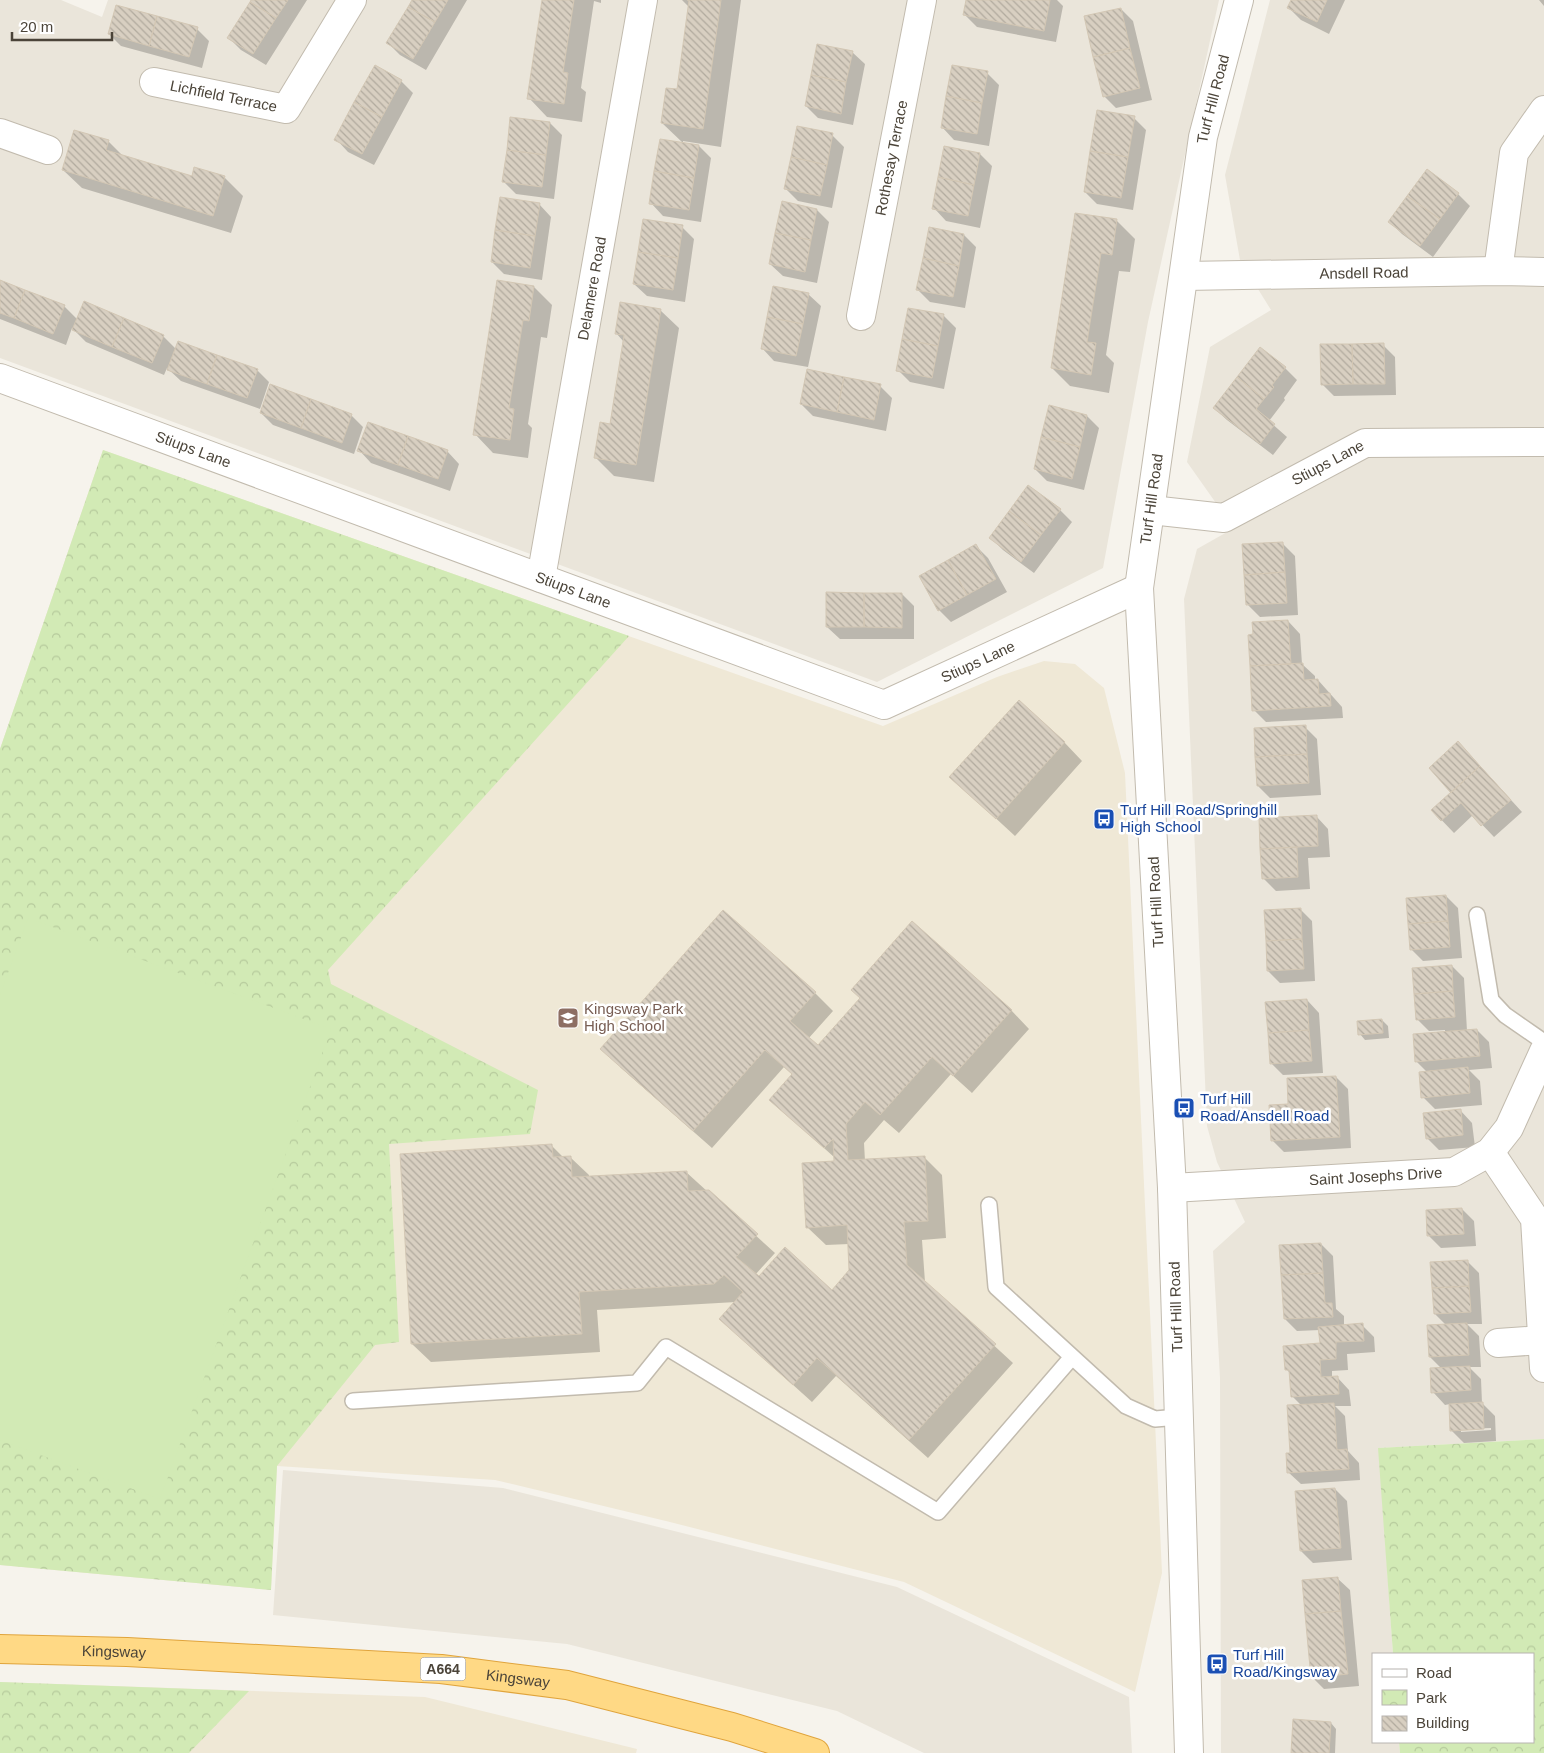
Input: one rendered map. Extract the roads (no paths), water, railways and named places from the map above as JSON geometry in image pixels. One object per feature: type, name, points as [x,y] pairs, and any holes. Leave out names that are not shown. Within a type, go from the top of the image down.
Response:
[{"type":"highway","name":"Kingsway","points":[[0,1634],[62,1651]]},
{"type":"highway","name":"Kingsway","points":[[0,1649],[127,1652],[441,1668],[567,1685],[732,1727],[815,1753]]},
{"type":"street","name":"Lichfield Terrace","points":[[154,82],[286,109],[352,0]]},
{"type":"street","name":"Delamere Road","points":[[541,578],[643,0]]},
{"type":"street","name":"Rothesay Terrace","points":[[861,316],[922,0]]},
{"type":"street","name":"Turf Hill Road","points":[[1189,1753],[1172,1188],[1139,588],[1203,137],[1239,0]]},
{"type":"street","points":[[1498,271],[1514,154],[1544,110]]},
{"type":"street","points":[[0,133],[48,150]]},
{"type":"street","name":"Ansdell Road","points":[[1184,276],[1498,271],[1544,272]]},
{"type":"street","name":"Stiups Lane","points":[[0,378],[884,706],[1139,588]]},
{"type":"street","name":"Stiups Lane","points":[[1150,510],[1224,518],[1365,443],[1544,442]]},
{"type":"street","name":"Saint Josephs Drive","points":[[1172,1188],[1454,1172],[1490,1152],[1510,1128],[1544,1051]]},
{"type":"street","points":[[1490,1152],[1535,1219],[1544,1368]]},
{"type":"street","points":[[1498,1343],[1542,1340]]},
{"type":"lane","points":[[1477,915],[1491,1000],[1505,1016],[1544,1042]]},
{"type":"lane","points":[[989,1205],[996,1287],[1126,1406],[1155,1420],[1179,1417]]},
{"type":"lane","points":[[353,1400],[637,1383],[666,1347],[938,1512],[1072,1357]]},
{"type":"place","name":"Turf Hill Road/Springhill High School","points":[[1104,819]]},
{"type":"place","name":"Kingsway Park High School","points":[[568,1018]]},
{"type":"place","name":"Turf Hill Road/Ansdell Road","points":[[1184,1108]]},
{"type":"place","name":"Turf Hill Road/Kingsway","points":[[1217,1664]]}]
